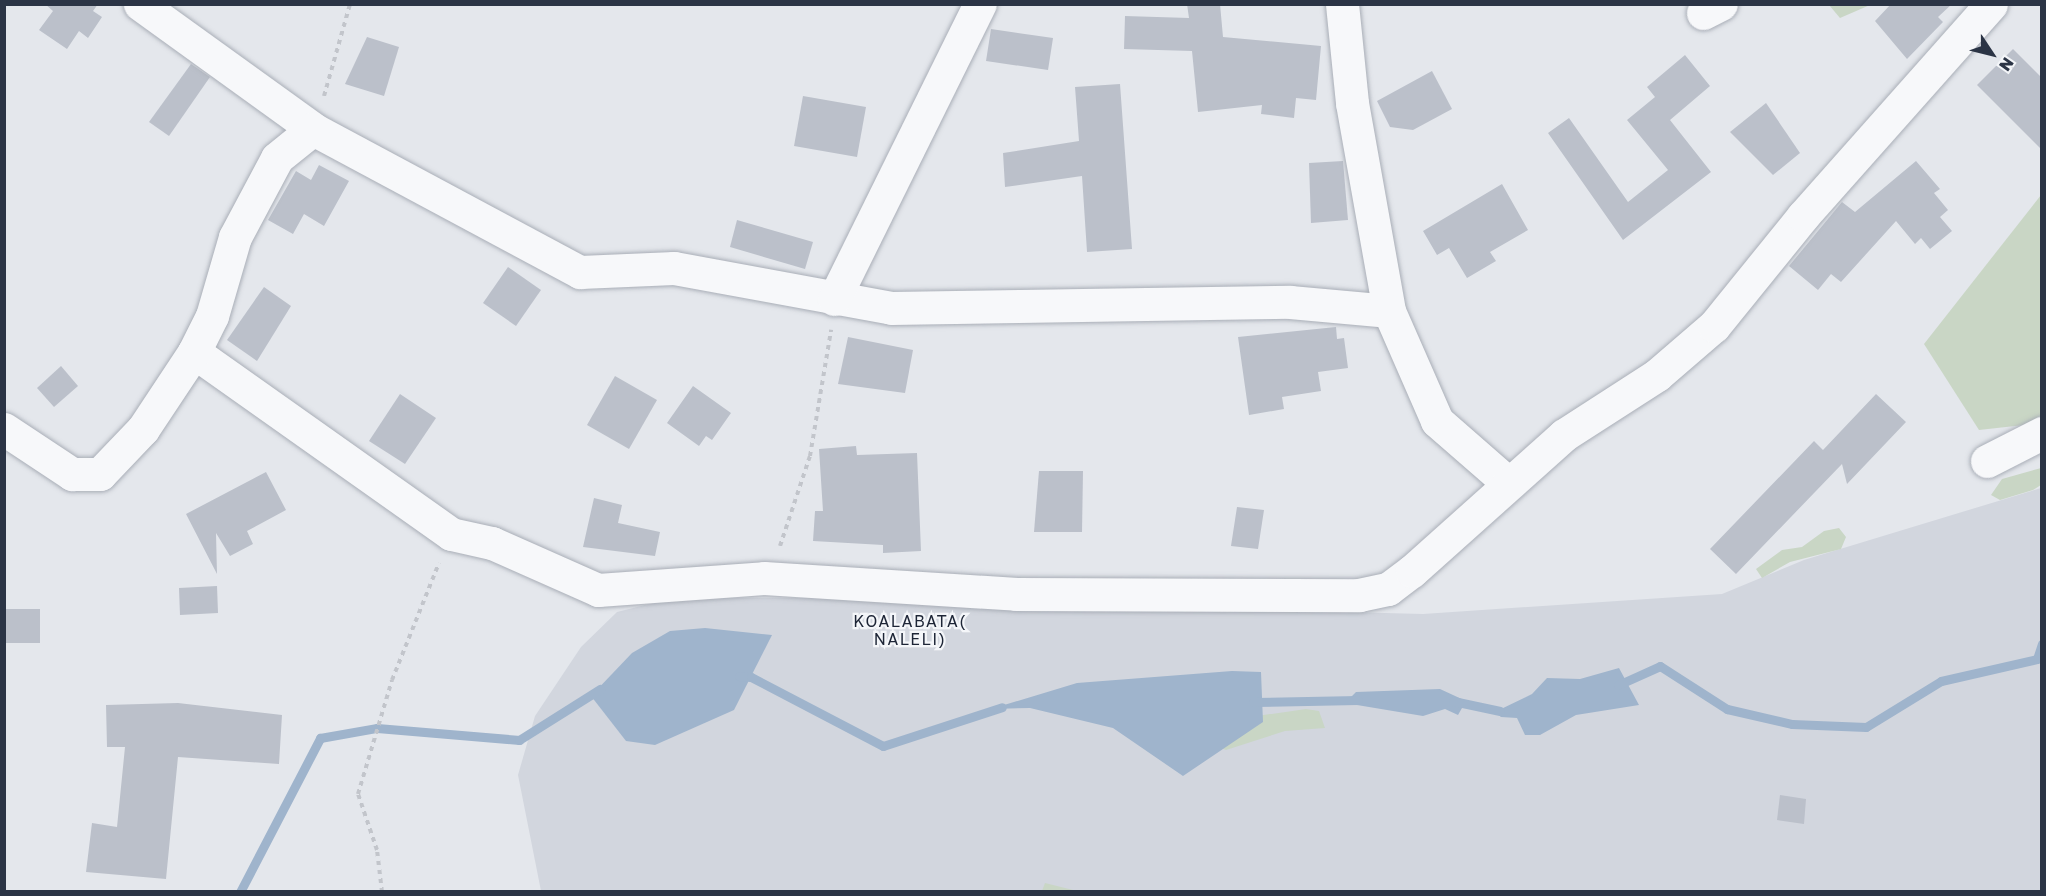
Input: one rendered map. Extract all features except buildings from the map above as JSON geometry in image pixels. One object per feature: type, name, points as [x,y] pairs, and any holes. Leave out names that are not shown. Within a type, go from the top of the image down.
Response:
[{"type":"street","points":[[140,4],[313,129],[580,272],[674,268],[834,299],[969,311],[1290,302],[1389,311]]},
{"type":"street","points":[[834,299],[980,4]]},
{"type":"street","points":[[1342,4],[1352,103],[1389,311],[1437,421],[1507,482]]},
{"type":"street","points":[[194,352],[451,534],[492,543],[598,590],[765,578],[1016,594],[1359,595],[1388,589],[1412,571],[1507,482],[1564,435],[1657,375],[1714,326],[1803,216],[1991,4]]},
{"type":"street","points":[[4,429],[72,474],[100,474],[143,429],[194,352],[212,316],[236,237],[277,158],[313,129]]},
{"type":"street","points":[[1987,461],[2042,433]]},
{"type":"path","points":[[313,129],[350,4]]},
{"type":"path","points":[[765,578],[789,526],[810,456],[834,299]]},
{"type":"path","points":[[382,891],[377,850],[358,794],[392,680],[451,534]]},
{"type":"shaded area","points":[[2041,488],[2041,891],[541,891],[518,775],[535,716],[581,647],[617,612],[673,598],[809,598],[1423,614],[1722,594],[1804,560]]},
{"type":"green space","points":[[1829,5],[1870,5],[1840,18]]},
{"type":"green space","points":[[2041,195],[2041,417],[2024,425],[1979,430],[1924,344]]},
{"type":"green space","points":[[2041,468],[2041,485],[2033,490],[2000,500],[1991,495],[2002,479]]},
{"type":"green space","points":[[1839,528],[1846,537],[1841,549],[1790,562],[1762,578],[1756,569],[1782,550],[1802,547],[1824,531]]},
{"type":"green space","points":[[1306,709],[1319,711],[1325,728],[1285,731],[1226,750],[1207,743],[1250,717]]},
{"type":"green space","points":[[1045,883],[1077,891],[1042,891]]},
{"type":"water","points":[[705,628],[772,635],[734,710],[655,745],[626,741],[591,696],[632,653],[670,631]]},
{"type":"water","points":[[1619,668],[1639,705],[1576,715],[1540,735],[1525,735],[1517,718],[1501,717],[1489,707],[1499,710],[1532,694],[1547,678],[1580,679]]},
{"type":"water","points":[[1232,671],[1261,672],[1263,722],[1183,776],[1113,728],[1030,708],[991,709],[1077,683]]},
{"type":"water","points":[[1440,689],[1466,701],[1458,715],[1445,709],[1423,716],[1345,703],[1356,692]]},
{"type":"waterway","points":[[1618,685],[1660,666],[1727,709],[1792,724],[1866,727],[1941,681],[2037,659],[2042,644]]},
{"type":"waterway","points":[[739,676],[751,677],[883,746],[1002,707]]},
{"type":"waterway","points":[[240,892],[320,738],[377,728],[519,740],[600,689]]},
{"type":"waterway","points":[[1253,702],[1358,700]]},
{"type":"waterway","points":[[1453,701],[1500,711]]},
{"type":"district","name":"KOALABATA( NALELI)","points":[[910,630]]}]
